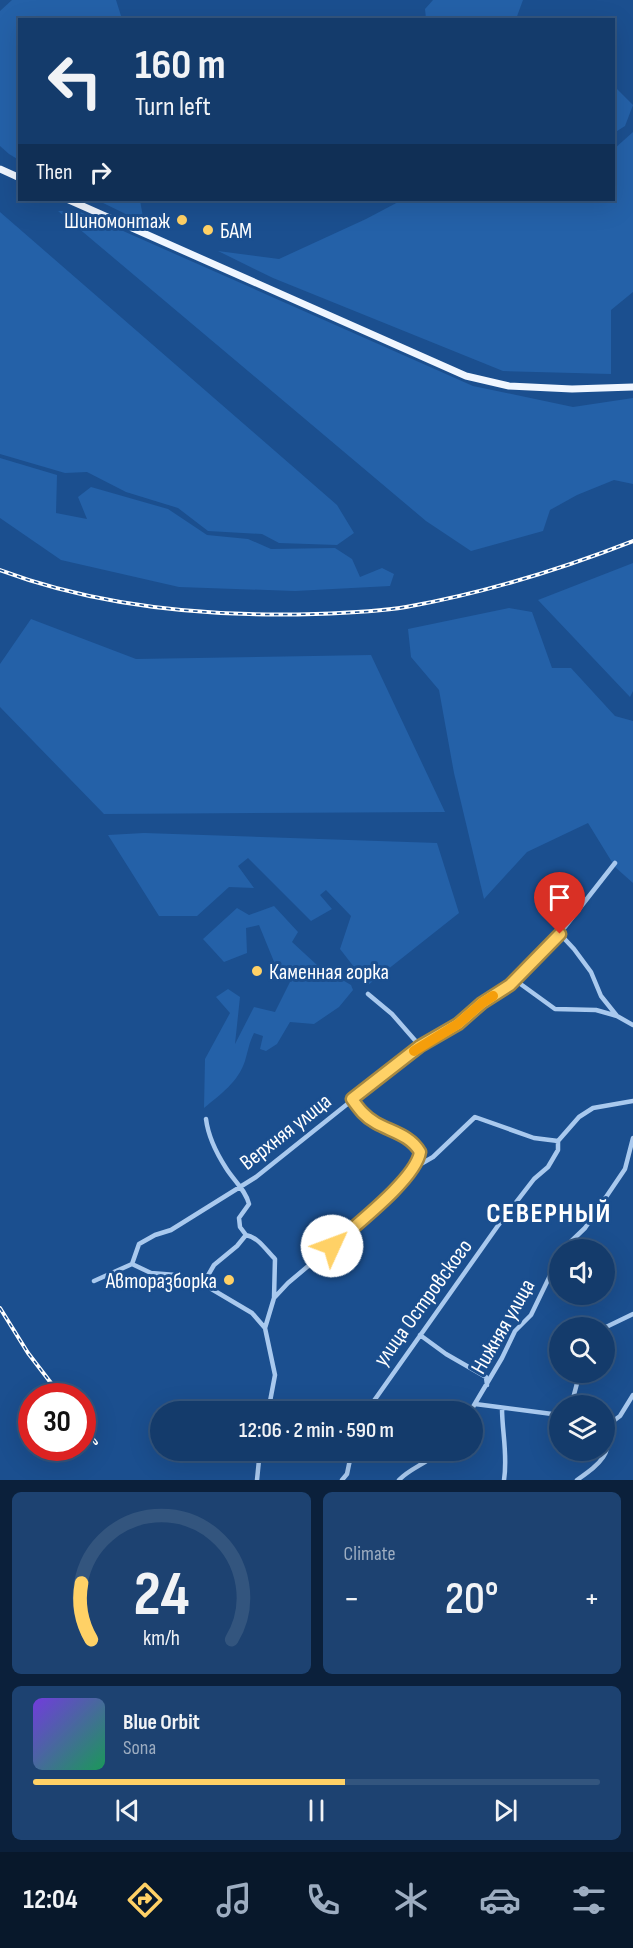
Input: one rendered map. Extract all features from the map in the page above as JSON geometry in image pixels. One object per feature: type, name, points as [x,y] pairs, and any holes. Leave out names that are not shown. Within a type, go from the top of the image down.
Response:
[{"type":"main road","points":[[0,169],[18,177]]},
{"type":"main road","points":[[71,201],[466,376],[509,386],[572,389],[633,387]]},
{"type":"street","name":"Верхняя улица","points":[[132,1264],[139,1244],[155,1235],[171,1230],[256,1177],[420,1046],[458,1024],[482,1003],[516,980],[560,934],[615,863]]},
{"type":"street","points":[[560,934],[591,972],[601,996],[616,1016]]},
{"type":"street","points":[[516,980],[555,1009],[596,1010],[616,1016],[633,1025]]},
{"type":"street","points":[[368,994],[392,1014],[420,1046]]},
{"type":"street","points":[[352,1099],[362,1113],[416,1145],[420,1152],[414,1168]]},
{"type":"street","name":"улица Островского","points":[[374,1401],[515,1203],[534,1179],[548,1167],[558,1150],[558,1142],[579,1117],[593,1108],[633,1101]]},
{"type":"street","points":[[274,1298],[288,1283],[389,1195],[414,1168],[433,1157],[475,1117],[534,1138],[558,1142]]},
{"type":"street","points":[[206,1119],[215,1147],[226,1168],[246,1192],[249,1204],[238,1218],[240,1227],[246,1234],[258,1241],[274,1259],[274,1298],[265,1328],[275,1375],[270,1401]]},
{"type":"street","points":[[574,1239],[585,1228],[625,1169],[633,1138]]},
{"type":"street","points":[[203,1284],[214,1265],[237,1246],[246,1234]]},
{"type":"street","points":[[94,1281],[132,1264],[151,1273],[176,1275],[203,1284],[252,1313],[265,1328]]},
{"type":"street","name":"Нижняя улица","points":[[478,1401],[515,1331],[531,1315],[549,1278]]},
{"type":"street","points":[[615,1323],[633,1314]]},
{"type":"street","points":[[420,1335],[446,1354],[486,1377],[487,1385]]},
{"type":"street","points":[[615,1419],[620,1416],[633,1395]]},
{"type":"street","points":[[483,1405],[549,1413]]},
{"type":"street","points":[[502,1408],[502,1431],[506,1448],[504,1480]]},
{"type":"street","points":[[257,1480],[259,1461]]},
{"type":"street","points":[[342,1480],[347,1474],[350,1461]]},
{"type":"street","points":[[399,1480],[407,1471],[427,1461]]},
{"type":"street","points":[[578,1480],[599,1461]]},
{"type":"shaded area","points":[[12,0],[116,0],[122,18],[18,18],[18,159],[0,146],[0,11]]},
{"type":"shaded area","points":[[433,0],[523,0],[516,18],[426,18],[425,9]]},
{"type":"shaded area","points":[[615,87],[633,105],[625,126],[615,132]]},
{"type":"shaded area","points":[[633,132],[633,292],[611,310],[611,374],[503,371],[273,278],[218,251],[279,259],[400,201],[615,201],[615,148]]},
{"type":"shaded area","points":[[99,201],[140,201],[144,223]]},
{"type":"shaded area","points":[[58,211],[78,211],[473,386],[573,407],[633,398],[633,484],[614,480],[577,495],[550,510],[543,531],[471,551],[426,521]]},
{"type":"shaded area","points":[[0,212],[337,505],[354,533],[337,545],[279,543],[262,534],[208,531],[178,508],[126,492],[87,472],[65,473],[0,454]]},
{"type":"shaded area","points":[[0,458],[57,475],[56,513],[87,519],[78,497],[91,487],[168,509],[207,535],[248,539],[271,549],[335,548],[352,559],[360,577],[382,568],[394,574],[390,586],[295,591],[179,587],[61,560],[0,518]]},
{"type":"shaded area","points":[[633,563],[633,691],[630,697],[538,600]]},
{"type":"shaded area","points":[[509,608],[532,612],[552,668],[571,668],[615,716],[633,721],[633,883],[615,867],[588,823],[527,852],[484,899],[454,773],[439,690],[411,657],[408,629]]},
{"type":"shaded area","points":[[31,619],[136,659],[371,655],[445,812],[104,814],[0,707],[0,664]]},
{"type":"shaded area","points":[[144,833],[437,843],[459,913],[368,985],[340,949],[351,916],[326,890],[320,895],[332,909],[311,921],[248,858],[238,866],[254,888],[229,887],[197,916],[159,916],[108,835]]},
{"type":"shaded area","points":[[274,906],[298,932],[292,942],[317,965],[351,985],[353,990],[339,1007],[314,1024],[290,1022],[277,1044],[266,1051],[260,1049],[263,1036],[254,1033],[238,1075],[204,1108],[205,1059],[230,1013],[216,997],[228,989],[240,997],[235,1044],[254,1007],[275,1012],[290,982],[277,969],[259,925],[246,928],[247,953],[224,962],[203,939],[237,908],[249,915]]},
{"type":"railway","points":[[0,570],[76,593],[155,607],[235,614],[338,613],[395,609],[493,588],[577,562],[633,541]]},
{"type":"railway","points":[[0,1308],[28,1353],[51,1383]]},
{"type":"slow traffic","points":[[414,1051],[458,1024],[493,996]]},
{"type":"place","name":"Шиномонтаж","points":[[182,220]]},
{"type":"place","name":"БАМ","points":[[208,230]]},
{"type":"place","name":"Каменная горка","points":[[257,971]]},
{"type":"place","name":"Авторазборка","points":[[229,1280]]},
{"type":"district","name":"СЕВЕРНЫЙ","points":[[549,1212]]},
{"type":"route","points":[[332,1246],[389,1195],[414,1168],[420,1152],[408,1138],[376,1123],[362,1113],[352,1099],[420,1046],[458,1024],[482,1003],[510,985],[560,934]]}]
